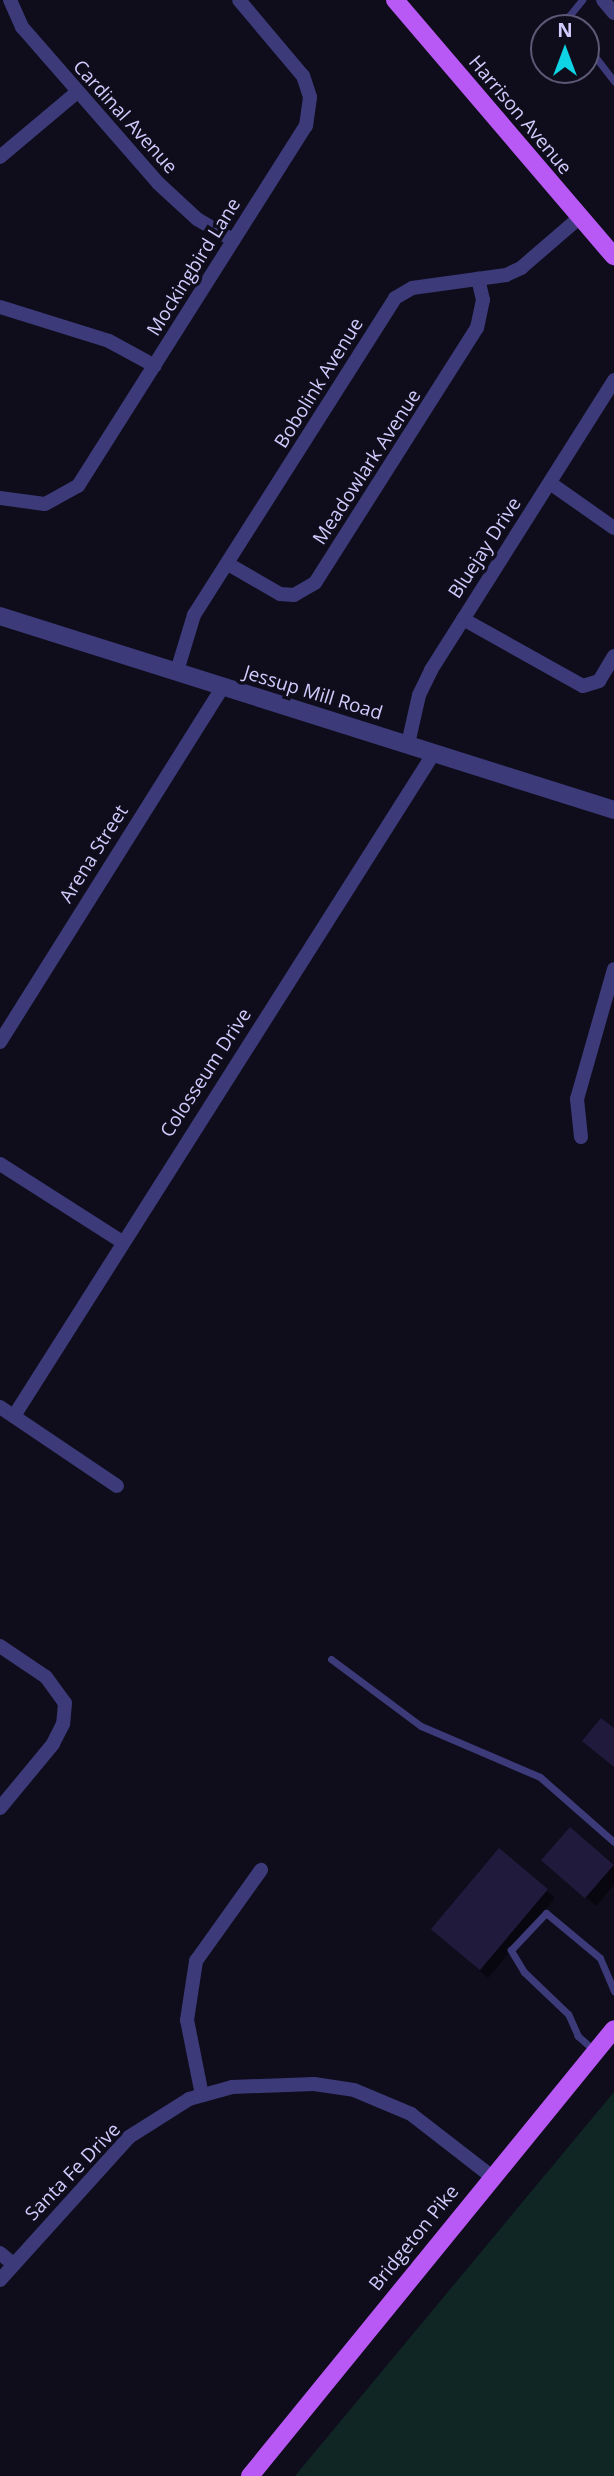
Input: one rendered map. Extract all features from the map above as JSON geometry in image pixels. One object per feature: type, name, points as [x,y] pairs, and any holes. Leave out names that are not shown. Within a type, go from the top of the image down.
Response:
[{"type":"main road","name":"Harrison Avenue","points":[[395,0],[614,256]]},
{"type":"main road","name":"Bridgeton Pike","points":[[250,2476],[491,2176],[614,2029]]},
{"type":"street","name":"Cardinal Avenue","points":[[10,0],[17,20],[76,93],[178,204],[233,240]]},
{"type":"street","name":"Mockingbird Lane","points":[[0,498],[37,505],[72,491],[155,366],[306,126],[311,104],[300,71],[239,0]]},
{"type":"street","points":[[603,0],[614,13]]},
{"type":"street","points":[[0,157],[76,93]]},
{"type":"street","name":"Bobolink Avenue","points":[[177,671],[194,615],[395,298],[412,288],[506,275],[534,262],[579,218]]},
{"type":"street","name":"Meadowlark Avenue","points":[[228,564],[280,594],[294,595],[315,583],[477,328],[483,300],[478,279]]},
{"type":"street","points":[[0,307],[109,341],[155,366]]},
{"type":"street","name":"Bluejay Drive","points":[[408,744],[422,687],[614,380]]},
{"type":"street","points":[[550,483],[614,528]]},
{"type":"street","name":"Jessup Mill Road","points":[[0,616],[612,806]]},
{"type":"street","points":[[463,619],[583,686],[599,681],[614,656]]},
{"type":"street","name":"Arena Street","points":[[0,1042],[223,686]]},
{"type":"street","name":"Colosseum Drive","points":[[14,1416],[121,1241],[434,752]]},
{"type":"street","points":[[581,1137],[577,1099],[614,969]]},
{"type":"street","points":[[0,1164],[121,1241]]},
{"type":"street","points":[[0,1407],[117,1486]]},
{"type":"street","points":[[0,1646],[46,1676],[65,1703],[64,1724],[53,1744],[0,1808]]},
{"type":"street","points":[[202,2095],[187,2020],[196,1961],[261,1870]]},
{"type":"street","name":"Santa Fe Drive","points":[[0,2280],[129,2137],[202,2095],[253,2084],[314,2084],[354,2090],[411,2114],[491,2176]]},
{"type":"street","points":[[0,2253],[13,2264]]},
{"type":"lane","points":[[571,14],[582,0]]},
{"type":"lane","points":[[600,63],[614,81]]},
{"type":"lane","points":[[331,1659],[421,1726],[540,1777],[614,1842]]},
{"type":"lane","points":[[596,2052],[578,2036],[568,2014],[524,1972],[511,1950],[526,1929],[546,1913],[600,1958],[614,1991]]},
{"type":"green space","points":[[614,2092],[614,2476],[295,2476]]},
{"type":"building","points":[[601,1718],[614,1728],[614,1767],[582,1741]]},
{"type":"building","points":[[570,1827],[614,1865],[585,1898],[541,1860]]},
{"type":"building","points":[[499,1848],[548,1889],[480,1970],[431,1929]]}]
